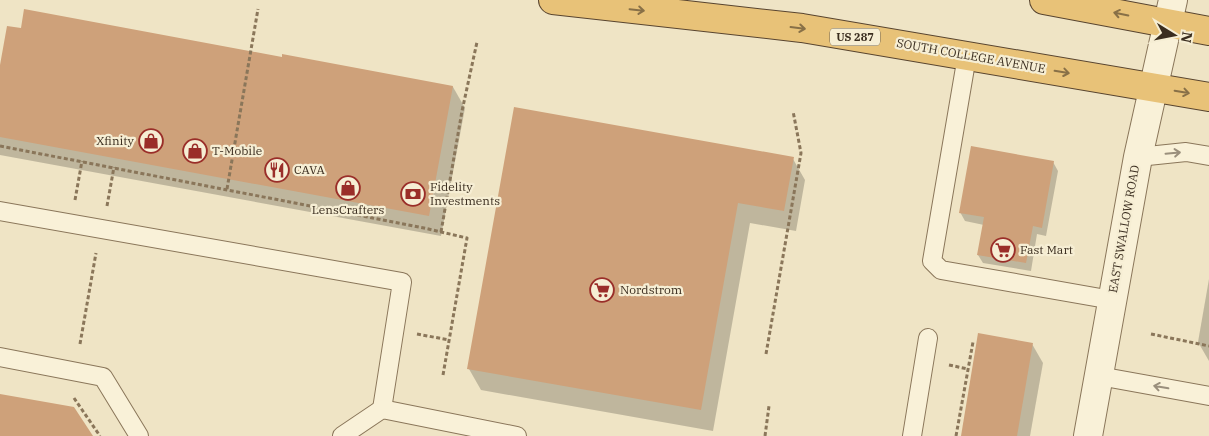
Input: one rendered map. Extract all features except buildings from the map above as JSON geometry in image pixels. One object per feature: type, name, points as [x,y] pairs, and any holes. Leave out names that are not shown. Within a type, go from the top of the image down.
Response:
[{"type":"highway","name":"SOUTH COLLEGE AVENUE","points":[[553,0],[802,28],[1209,97]]},
{"type":"highway","points":[[1044,0],[1171,12],[1209,31]]},
{"type":"street","name":"EAST SWALLOW ROAD","points":[[1088,436],[1138,157],[1171,12]]},
{"type":"lane","points":[[967,56],[932,261],[941,270],[1112,300]]},
{"type":"lane","points":[[1138,157],[1186,152],[1209,156]]},
{"type":"lane","points":[[0,211],[402,282],[382,409]]},
{"type":"lane","points":[[912,436],[928,338]]},
{"type":"lane","points":[[0,357],[103,377],[139,436]]},
{"type":"lane","points":[[1100,376],[1209,396]]},
{"type":"lane","points":[[342,436],[382,409],[517,436]]},
{"type":"path","points":[[227,189],[258,9]]},
{"type":"path","points":[[441,232],[462,111],[477,42]]},
{"type":"path","points":[[766,354],[802,153],[793,111]]},
{"type":"path","points":[[0,146],[227,189],[467,238],[442,375]]},
{"type":"path","points":[[74,204],[82,161]]},
{"type":"path","points":[[106,207],[114,167]]},
{"type":"path","points":[[80,344],[97,247]]},
{"type":"path","points":[[413,334],[449,340]]},
{"type":"path","points":[[1151,334],[1209,346]]},
{"type":"path","points":[[956,436],[973,342]]},
{"type":"path","points":[[939,364],[968,369]]},
{"type":"path","points":[[72,394],[100,436]]},
{"type":"path","points":[[765,436],[769,406]]},
{"type":"place","name":"Xfinity","points":[[151,141]]},
{"type":"place","name":"T-Mobile","points":[[195,151]]},
{"type":"place","name":"CAVA","points":[[277,170]]},
{"type":"place","name":"LensCrafters","points":[[348,188]]},
{"type":"place","name":"Fidelity Investments","points":[[413,194]]},
{"type":"place","name":"Fast Mart","points":[[1003,250]]},
{"type":"place","name":"Nordstrom","points":[[602,290]]}]
